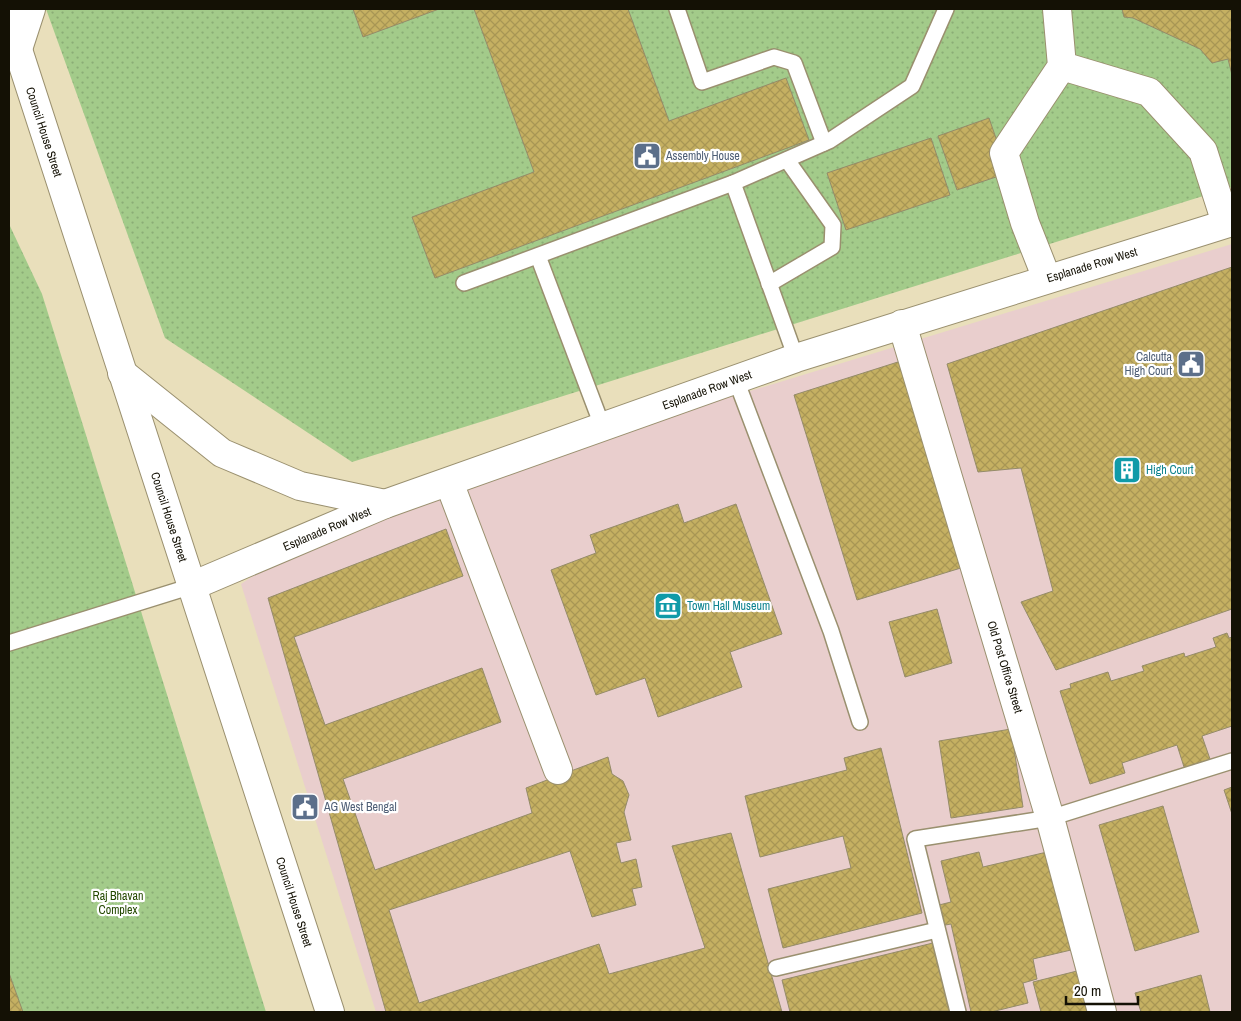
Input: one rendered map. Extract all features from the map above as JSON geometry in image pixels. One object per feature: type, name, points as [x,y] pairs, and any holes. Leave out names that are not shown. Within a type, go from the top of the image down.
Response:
[{"type":"street","points":[[18,49],[31,9]]},
{"type":"street","points":[[1047,279],[1025,223],[1004,153],[1062,66],[1057,9]]},
{"type":"street","name":"Council House Street","points":[[9,22],[330,1012]]},
{"type":"street","points":[[1062,66],[1150,92],[1203,151],[1229,222]]},
{"type":"street","name":"Esplanade Row West","points":[[192,586],[384,504],[603,428],[796,358],[1229,222]]},
{"type":"street","name":"Old Post Office Street","points":[[902,324],[1050,818],[1102,1012]]},
{"type":"street","points":[[122,373],[222,453],[300,486],[384,504]]},
{"type":"street","points":[[449,482],[558,770]]},
{"type":"lane","points":[[677,9],[702,82],[774,57],[794,63],[824,143]]},
{"type":"lane","points":[[464,283],[733,183],[824,143],[912,86],[946,9]]},
{"type":"lane","points":[[769,284],[832,247],[833,225],[787,160]]},
{"type":"lane","points":[[733,183],[796,358]]},
{"type":"lane","points":[[538,256],[603,428]]},
{"type":"lane","points":[[736,380],[832,630],[860,722]]},
{"type":"lane","points":[[9,643],[192,586]]},
{"type":"lane","points":[[958,1012],[915,839],[1050,818],[1232,761]]},
{"type":"lane","points":[[776,968],[937,930]]},
{"type":"shaded area","points":[[1232,244],[1232,1012],[376,1012],[241,584],[344,515]]},
{"type":"green space","points":[[46,9],[1232,9],[1232,187],[352,462],[165,338]]},
{"type":"green space","name":"Raj Bhavan Complex","points":[[9,224],[42,294],[266,1012],[9,1012]]},
{"type":"building","points":[[353,9],[439,9],[363,37]]},
{"type":"building","name":"Assembly House","points":[[474,9],[628,9],[669,121],[786,78],[809,140],[435,278],[412,217],[534,172]]},
{"type":"building","points":[[1122,9],[1232,9],[1232,75],[1228,59],[1212,63],[1200,49],[1133,18],[1124,17]]},
{"type":"building","points":[[989,118],[1008,173],[957,190],[938,136]]},
{"type":"building","points":[[931,138],[950,195],[846,230],[827,173]]},
{"type":"building","name":"High Court","points":[[1232,267],[1232,609],[1056,670],[1021,602],[1053,591],[1021,468],[978,472],[947,364]]},
{"type":"building","points":[[901,361],[964,567],[857,600],[794,395]]},
{"type":"building","points":[[678,504],[684,523],[736,504],[782,634],[730,652],[742,687],[658,717],[645,678],[596,695],[551,570],[596,553],[590,535]]},
{"type":"building","points":[[446,529],[463,576],[294,637],[325,725],[482,668],[501,722],[343,779],[375,870],[532,813],[526,788],[608,757],[612,774],[623,781],[629,795],[624,812],[631,840],[616,843],[621,863],[636,859],[642,887],[632,889],[636,905],[592,917],[570,851],[389,910],[419,1003],[599,944],[609,974],[705,948],[672,846],[731,833],[782,1012],[386,1012],[268,598]]},
{"type":"building","points":[[937,609],[952,663],[905,677],[889,622]]},
{"type":"building","points":[[1227,633],[1229,638],[1232,637],[1232,726],[1202,736],[1211,762],[1185,770],[1177,745],[1122,763],[1125,773],[1090,784],[1060,691],[1071,688],[1070,684],[1108,672],[1111,681],[1144,671],[1142,666],[1184,653],[1185,657],[1216,647],[1213,638]]},
{"type":"building","points":[[1011,729],[1023,807],[951,818],[939,741]]},
{"type":"building","points":[[881,748],[922,913],[783,948],[768,889],[851,868],[843,836],[760,857],[745,796],[847,770],[844,758]]},
{"type":"building","points":[[1232,787],[1232,814],[1224,790]]},
{"type":"building","points":[[1163,806],[1199,932],[1135,951],[1099,825]]},
{"type":"building","points":[[979,852],[983,867],[1047,852],[1071,950],[1033,959],[1037,979],[1023,983],[1028,1003],[991,1012],[971,1012],[951,924],[940,926],[935,906],[951,902],[941,861]]},
{"type":"building","points":[[937,942],[954,1011],[790,1012],[782,980]]},
{"type":"building","points":[[1077,971],[1087,1012],[1041,1012],[1033,982]]},
{"type":"building","points":[[9,973],[23,1012],[9,1012]]},
{"type":"building","points":[[1201,975],[1210,1012],[1141,1012],[1135,993]]},
{"type":"place","name":"Assembly House","points":[[647,156]]},
{"type":"place","name":"Calcutta High Court","points":[[1191,364]]},
{"type":"place","name":"High Court","points":[[1127,470]]},
{"type":"place","name":"Town Hall Museum","points":[[668,606]]},
{"type":"place","name":"AG West Bengal","points":[[305,807]]}]
